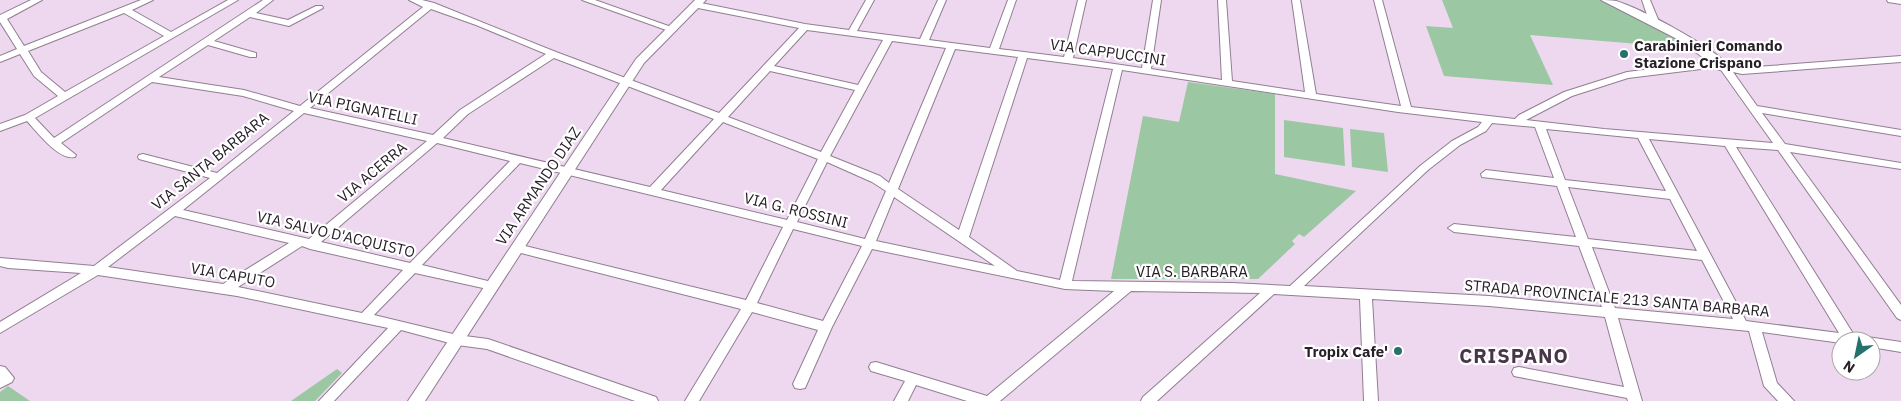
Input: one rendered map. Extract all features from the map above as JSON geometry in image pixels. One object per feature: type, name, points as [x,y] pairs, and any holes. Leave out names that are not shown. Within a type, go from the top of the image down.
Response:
[{"type":"street","points":[[38,0],[2,18],[37,74],[65,97]]},
{"type":"street","points":[[0,59],[149,0]]},
{"type":"street","points":[[0,128],[29,117],[234,0]]},
{"type":"street","points":[[54,143],[269,0]]},
{"type":"street","points":[[413,0],[479,23],[553,54],[824,156],[876,180],[1018,276]]},
{"type":"street","points":[[586,0],[672,29]]},
{"type":"street","points":[[852,32],[870,0]]},
{"type":"street","points":[[924,42],[942,0]]},
{"type":"street","points":[[994,51],[1012,0]]},
{"type":"street","points":[[1068,61],[1082,0]]},
{"type":"street","points":[[1146,71],[1157,0]]},
{"type":"street","points":[[1222,0],[1227,84]]},
{"type":"street","points":[[1296,0],[1311,96]]},
{"type":"street","points":[[1378,0],[1407,110]]},
{"type":"street","points":[[1606,0],[1709,54],[1724,67],[1901,315]]},
{"type":"street","points":[[1646,0],[1655,24]]},
{"type":"street","points":[[1891,0],[1901,2]]},
{"type":"street","name":"VIA ARMANDO DIAZ","points":[[416,401],[640,61],[698,3]]},
{"type":"street","name":"VIA CAPPUCCINI","points":[[698,3],[805,27],[1118,67],[1407,110],[1729,144],[1781,147],[1901,166]]},
{"type":"street","name":"VIA SANTA BARBARA","points":[[0,328],[96,270],[219,177],[300,109],[431,6]]},
{"type":"street","points":[[249,14],[289,23],[318,8]]},
{"type":"street","points":[[125,10],[171,36]]},
{"type":"street","points":[[653,191],[805,27]]},
{"type":"street","points":[[692,401],[748,306],[824,156],[889,37]]},
{"type":"street","points":[[206,41],[253,55]]},
{"type":"street","points":[[800,384],[869,244],[952,46]]},
{"type":"street","name":"VIA ACERRA","points":[[225,289],[305,244],[435,139],[464,112],[553,54]]},
{"type":"street","points":[[962,239],[1023,56]]},
{"type":"street","points":[[1518,122],[1568,94],[1627,76],[1709,65],[1742,71],[1901,58]]},
{"type":"street","points":[[767,67],[827,82],[861,88]]},
{"type":"street","points":[[1064,285],[1118,67]]},
{"type":"street","name":"VIA PIGNATELLI","points":[[150,79],[244,92],[300,109],[568,171]]},
{"type":"street","points":[[1754,109],[1901,133]]},
{"type":"street","points":[[29,117],[54,143],[71,155]]},
{"type":"street","points":[[1294,289],[1424,168],[1456,143],[1482,129],[1489,119]]},
{"type":"street","points":[[1519,372],[1634,398],[1611,314],[1538,125]]},
{"type":"street","points":[[1642,135],[1706,256],[1748,325],[1771,386],[1786,401]]},
{"type":"street","points":[[1729,144],[1845,331]]},
{"type":"street","points":[[143,157],[219,177]]},
{"type":"street","points":[[364,318],[518,159]]},
{"type":"street","name":"VIA G. ROSSINI","points":[[568,171],[789,223],[869,244],[1018,276]]},
{"type":"street","points":[[1486,174],[1674,196]]},
{"type":"street","name":"VIA SALVO D'ACQUISTO","points":[[173,212],[492,286]]},
{"type":"street","points":[[1454,228],[1706,256]]},
{"type":"street","points":[[517,248],[748,306],[826,328]]},
{"type":"street","name":"VIA CAPUTO","points":[[0,262],[96,270],[225,289],[398,325],[457,340],[488,344],[651,401]]},
{"type":"street","name":"VIA S. BARBARA","points":[[1018,276],[1064,285],[1273,288],[1366,294]]},
{"type":"street","points":[[990,401],[1128,287]]},
{"type":"street","points":[[1148,401],[1273,288]]},
{"type":"street","points":[[1366,294],[1371,401]]},
{"type":"street","name":"STRADA PROVINCIALE 213 SANTA BARBARA","points":[[1366,294],[1489,301],[1611,314],[1748,325],[1831,336]]},
{"type":"street","points":[[326,401],[398,325]]},
{"type":"street","points":[[1881,344],[1901,347]]},
{"type":"street","points":[[876,366],[985,401]]},
{"type":"street","points":[[0,371],[7,378],[0,383]]},
{"type":"street","points":[[901,401],[913,378]]},
{"type":"green space","points":[[1442,0],[1600,0],[1666,33],[1687,48],[1530,35],[1553,85],[1444,76],[1426,26],[1453,28]]},
{"type":"green space","points":[[1188,82],[1275,94],[1275,174],[1356,191],[1304,237],[1299,234],[1292,241],[1295,244],[1258,279],[1111,279],[1143,116],[1179,122]]},
{"type":"green space","points":[[1284,120],[1343,128],[1345,166],[1284,157]]},
{"type":"green space","points":[[1350,129],[1384,133],[1388,172],[1352,167]]},
{"type":"green space","points":[[337,369],[342,373],[315,401],[291,401]]},
{"type":"green space","points":[[8,386],[30,401],[0,401],[0,392]]},
{"type":"place","name":"Carabinieri Comando Stazione Crispano","points":[[1624,54]]},
{"type":"place","name":"Tropix Cafe'","points":[[1398,351]]},
{"type":"district","name":"CRISPANO","points":[[1514,355]]}]
